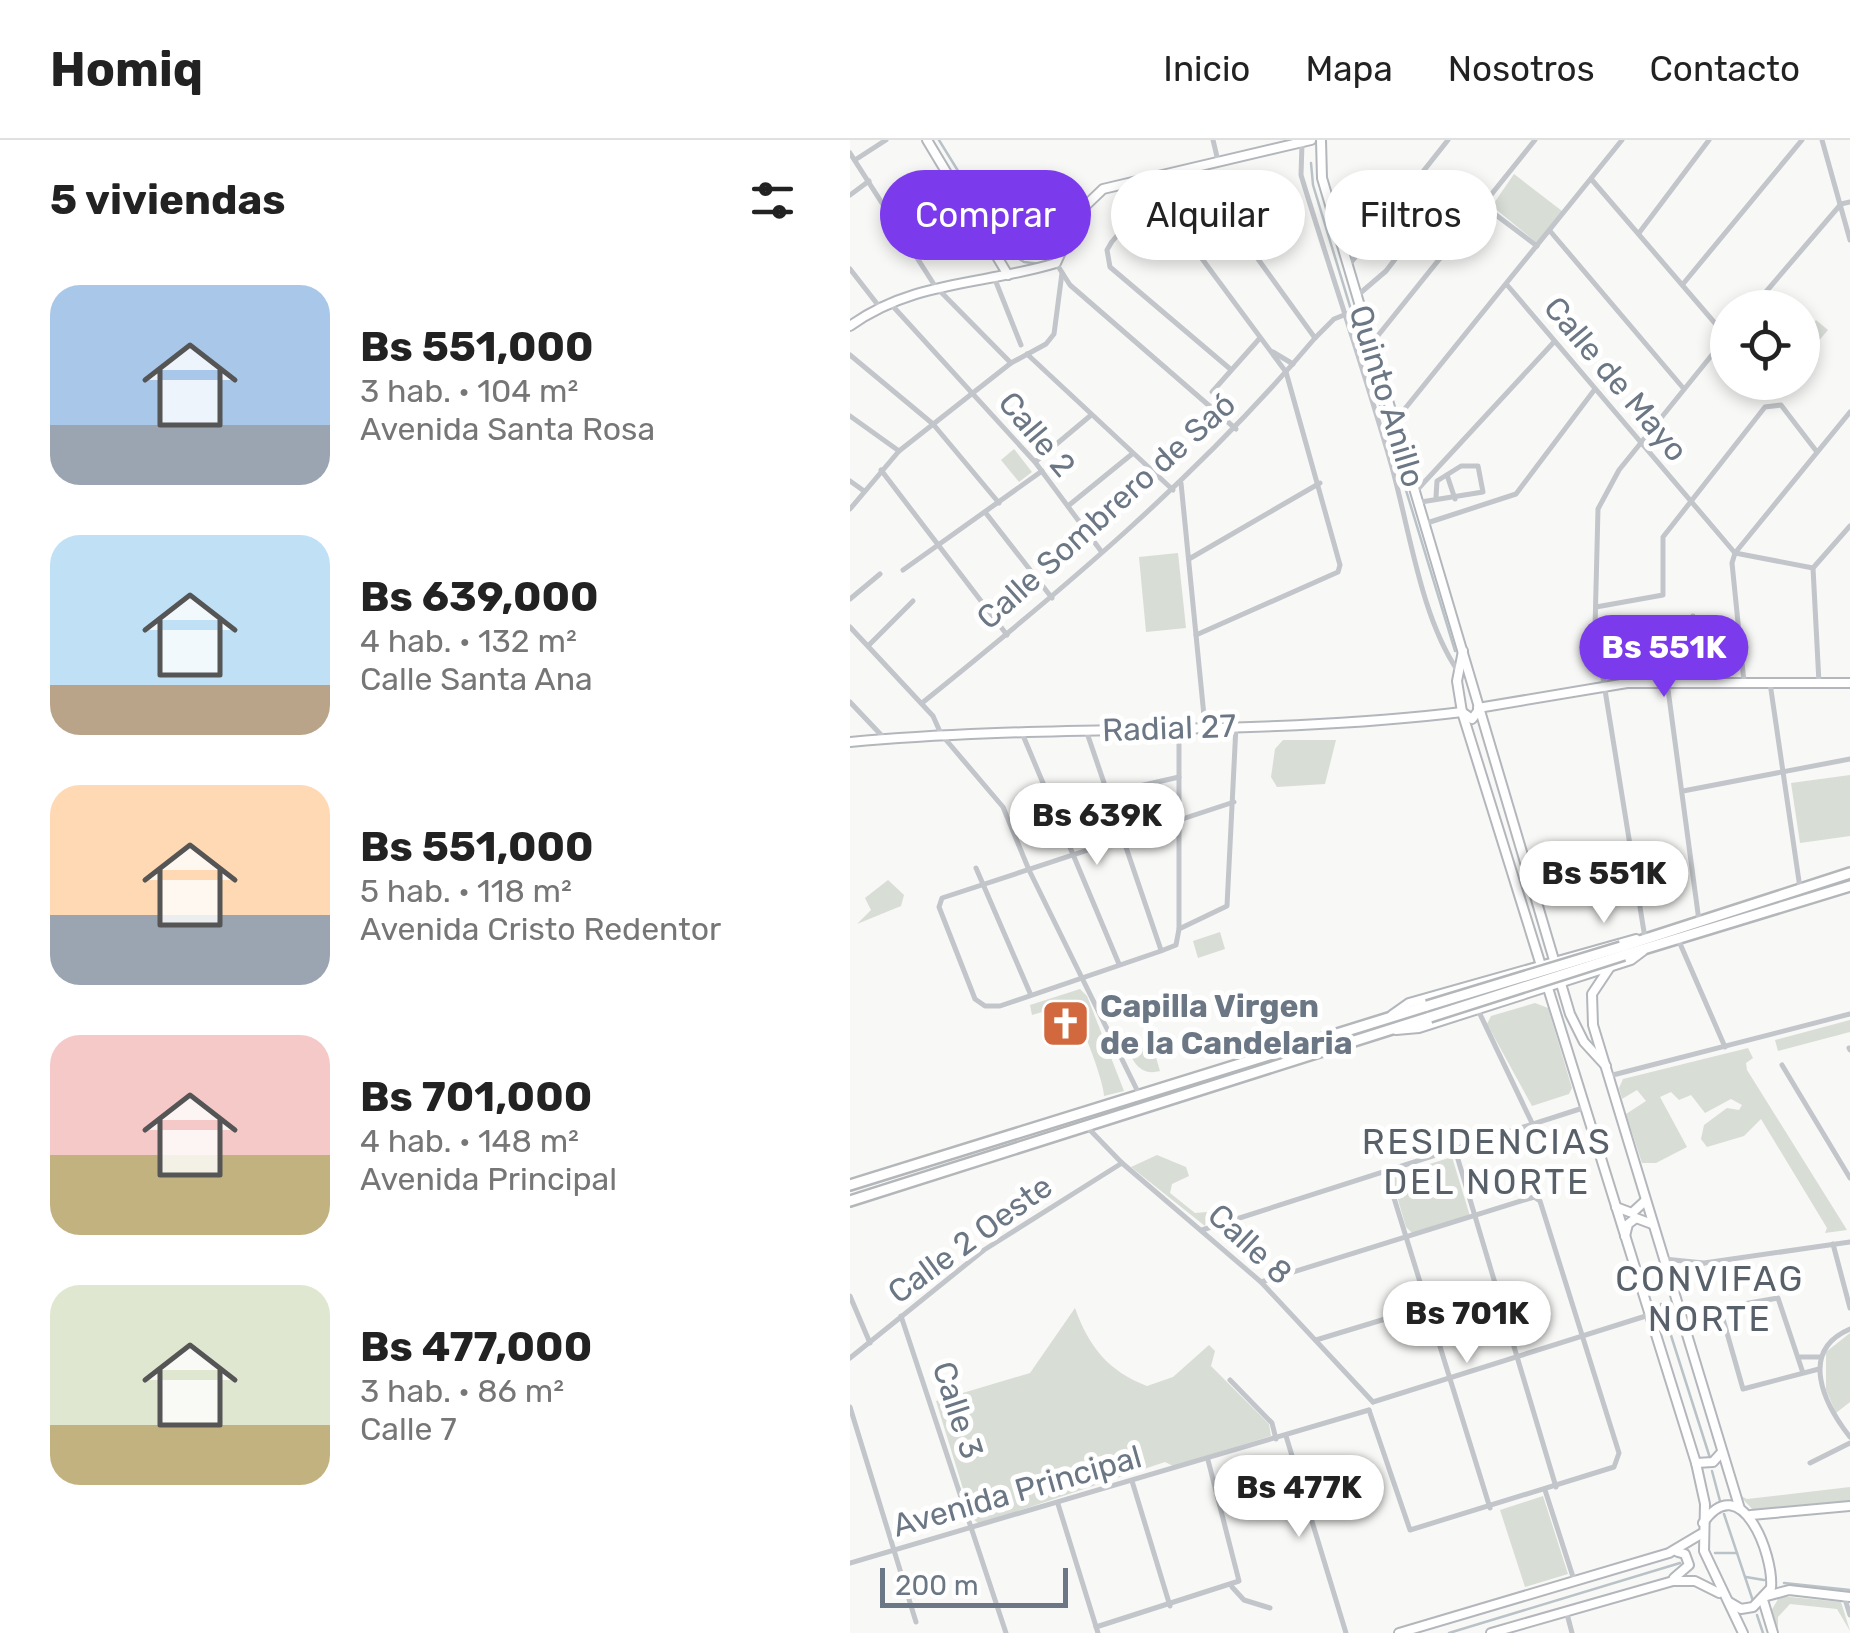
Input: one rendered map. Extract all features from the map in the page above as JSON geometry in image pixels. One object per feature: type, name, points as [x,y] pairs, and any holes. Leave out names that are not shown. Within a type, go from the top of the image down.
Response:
[{"type":"highway","points":[[850,1201],[1396,1030],[1429,1012],[1850,873]]},
{"type":"highway","points":[[1643,942],[1678,940],[1850,886]]},
{"type":"highway","points":[[850,1185],[1391,1015],[1429,1012]]},
{"type":"street","points":[[855,160],[886,140]]},
{"type":"street","points":[[927,140],[1008,274]]},
{"type":"street","points":[[1213,140],[1218,160]]},
{"type":"street","name":"Quinto Anillo","points":[[1322,140],[1322,178],[1347,267],[1421,502],[1560,983],[1574,1026],[1608,1071],[1722,1451],[1744,1512],[1759,1533],[1772,1578]]},
{"type":"street","points":[[1347,267],[1448,140]]},
{"type":"street","points":[[1497,189],[1535,140]]},
{"type":"street","points":[[1396,421],[1622,140]]},
{"type":"street","points":[[1638,233],[1709,140]]},
{"type":"street","points":[[1683,284],[1802,140]]},
{"type":"street","points":[[1822,140],[1850,240]]},
{"type":"street","points":[[1056,264],[1080,211],[1093,196],[1115,184],[1305,141],[1301,175],[1392,461],[1442,639],[1458,672]]},
{"type":"street","points":[[850,152],[935,286],[1011,363]]},
{"type":"street","points":[[1191,166],[1315,338]]},
{"type":"street","points":[[1592,180],[1710,316]]},
{"type":"street","points":[[850,195],[869,181]]},
{"type":"street","points":[[1767,290],[1841,204],[1850,202]]},
{"type":"street","points":[[1497,216],[1538,247]]},
{"type":"street","points":[[1196,634],[1338,572],[1320,482],[1286,372],[1171,218],[1133,223],[1117,234],[1107,250],[1110,267],[1230,368]]},
{"type":"street","points":[[1550,232],[1684,389]]},
{"type":"street","points":[[1356,296],[1394,260]]},
{"type":"street","points":[[1370,346],[1440,260]]},
{"type":"street","points":[[850,326],[878,305],[935,286],[1056,264]]},
{"type":"street","points":[[1056,264],[1062,274],[1236,429]]},
{"type":"street","points":[[850,269],[878,305]]},
{"type":"street","points":[[850,509],[899,451],[1011,363],[1038,352],[1054,334],[1062,274]]},
{"type":"street","points":[[994,276],[1021,345]]},
{"type":"street","name":"Calle de Mayo","points":[[1508,286],[1735,553]]},
{"type":"street","name":"Calle 2","points":[[888,301],[1035,462],[1101,551]]},
{"type":"street","name":"Calle Sombrero de Saó","points":[[922,703],[1052,598],[1181,483],[1236,429],[1315,338],[1345,314],[1359,309]]},
{"type":"street","points":[[1212,392],[1260,338]]},
{"type":"street","points":[[1417,490],[1554,342]]},
{"type":"street","points":[[1270,351],[1294,364]]},
{"type":"street","points":[[1027,354],[1173,490]]},
{"type":"street","points":[[850,355],[933,424],[999,503]]},
{"type":"street","points":[[1643,942],[1602,686],[1596,607],[1600,499],[1710,357]]},
{"type":"street","points":[[1427,523],[1516,494],[1595,389]]},
{"type":"street","name":"Calle de Mayo","points":[[1596,607],[1658,599],[1663,595],[1664,537],[1765,408],[1781,406],[1817,452]]},
{"type":"street","points":[[1744,683],[1732,563],[1735,553],[1850,412]]},
{"type":"street","points":[[1035,462],[1091,415]]},
{"type":"street","points":[[850,416],[899,451]]},
{"type":"street","points":[[1068,506],[1133,453]]},
{"type":"street","points":[[1392,461],[1404,458]]},
{"type":"street","points":[[1470,463],[1478,466],[1485,491],[1442,502],[1436,497],[1434,484],[1446,475],[1470,463]]},
{"type":"street","points":[[881,470],[1007,635]]},
{"type":"street","points":[[903,570],[1042,471]]},
{"type":"street","points":[[1446,475],[1455,499]]},
{"type":"street","points":[[850,481],[864,492]]},
{"type":"street","points":[[1189,559],[1320,482]]},
{"type":"street","points":[[1181,483],[1205,726]]},
{"type":"street","points":[[1421,502],[1436,497]]},
{"type":"street","points":[[984,512],[1052,598]]},
{"type":"street","points":[[1819,683],[1813,568],[1850,526]]},
{"type":"street","points":[[1735,553],[1813,568]]},
{"type":"street","points":[[850,599],[880,574]]},
{"type":"street","points":[[868,646],[914,602]]},
{"type":"street","points":[[1693,616],[1701,682]]},
{"type":"street","points":[[850,627],[922,703],[941,734],[994,792],[1138,1094]]},
{"type":"street","points":[[1660,639],[1698,921]]},
{"type":"street","name":"Quinto Anillo","points":[[1463,651],[1458,672],[1462,712],[1545,988],[1588,1106],[1614,1206],[1696,1463],[1706,1504],[1704,1550],[1744,1633]]},
{"type":"street","points":[[1478,708],[1602,686],[1665,682],[1850,683]]},
{"type":"street","points":[[1770,683],[1800,889]]},
{"type":"street","points":[[850,702],[885,739]]},
{"type":"street","name":"Radial 27","points":[[850,742],[941,734],[1362,723],[1462,712],[1472,718],[1478,708]]},
{"type":"street","points":[[1179,726],[1179,822],[1179,929],[1176,945],[993,1007],[975,998],[940,901],[982,884],[1124,841],[1179,822],[1234,802]]},
{"type":"street","points":[[1179,929],[1229,902],[1236,726]]},
{"type":"street","points":[[1086,730],[1161,951]]},
{"type":"street","points":[[1022,733],[1119,964]]},
{"type":"street","points":[[1682,791],[1850,759]]},
{"type":"street","points":[[1108,794],[1179,777]]},
{"type":"street","points":[[976,868],[1030,994]]},
{"type":"street","points":[[1678,940],[1725,1047]]},
{"type":"street","points":[[1548,941],[1556,950],[1574,954]]},
{"type":"street","points":[[1391,1015],[1409,1003],[1574,954],[1643,942]]},
{"type":"street","points":[[1396,1030],[1477,1010],[1610,967],[1643,942]]},
{"type":"street","points":[[1507,974],[1526,963],[1533,947]]},
{"type":"street","points":[[1574,954],[1561,970],[1582,976]]},
{"type":"street","points":[[1610,967],[1590,1001],[1608,1071],[1725,1047],[1850,1014]]},
{"type":"street","points":[[1507,974],[1523,974],[1530,980],[1528,988],[1515,997]]},
{"type":"street","points":[[1515,997],[1539,996],[1553,1004]]},
{"type":"street","points":[[1477,1010],[1533,1125]]},
{"type":"street","points":[[1782,1065],[1849,1172]]},
{"type":"street","points":[[1202,1230],[1588,1106]]},
{"type":"street","name":"Calle 8","points":[[1088,1128],[1122,1163],[1261,1282],[1373,1402]]},
{"type":"street","points":[[1454,1146],[1556,1486]]},
{"type":"street","name":"Calle 2 Oeste","points":[[850,1358],[984,1250],[1122,1163]]},
{"type":"street","points":[[1385,1170],[1490,1508]]},
{"type":"street","points":[[1614,1206],[1638,1211],[1645,1196]]},
{"type":"street","points":[[1261,1282],[1534,1197],[1540,1201],[1582,1334],[1619,1462],[1545,1490],[1414,1530],[1406,1526],[1369,1410],[1373,1402],[1516,1354],[1582,1334],[1649,1315]]},
{"type":"street","points":[[1624,1238],[1628,1224],[1636,1218],[1654,1228]]},
{"type":"street","points":[[1664,1259],[1704,1264],[1850,1242]]},
{"type":"street","points":[[1833,1244],[1850,1308]]},
{"type":"street","points":[[1670,1280],[1704,1264]]},
{"type":"street","points":[[850,1296],[870,1344]]},
{"type":"street","points":[[1803,1373],[1778,1298],[1726,1307],[1721,1312],[1743,1389],[1819,1369]]},
{"type":"street","points":[[1316,1340],[1428,1306]]},
{"type":"street","name":"Calle 3","points":[[901,1316],[1006,1633]]},
{"type":"street","points":[[1810,1463],[1850,1440],[1825,1400],[1819,1369],[1831,1340],[1850,1330]]},
{"type":"street","points":[[1799,1356],[1821,1357]]},
{"type":"street","points":[[1230,1380],[1272,1422],[1276,1438]]},
{"type":"street","points":[[850,1407],[916,1622]]},
{"type":"street","name":"Avenida Principal","points":[[850,1563],[1369,1410]]},
{"type":"street","points":[[1286,1436],[1346,1633]]},
{"type":"street","points":[[1696,1463],[1712,1462],[1722,1451]]},
{"type":"street","points":[[1058,1504],[1097,1630],[1232,1587],[1239,1581],[1208,1460]]},
{"type":"street","points":[[1132,1481],[1170,1606]]},
{"type":"street","points":[[1545,1490],[1574,1580]]},
{"type":"street","points":[[1669,1553],[1702,1528],[1718,1508],[1772,1516],[1850,1506]]},
{"type":"street","points":[[1759,1533],[1762,1522],[1772,1516]]},
{"type":"street","points":[[1399,1633],[1669,1553],[1685,1554],[1687,1570],[1492,1633]]},
{"type":"street","points":[[1774,1633],[1765,1599],[1772,1578],[1790,1590]]},
{"type":"street","points":[[1614,1596],[1684,1580],[1703,1583],[1746,1609],[1790,1590],[1847,1596],[1850,1615]]},
{"type":"street","points":[[1232,1587],[1244,1600],[1270,1608]]},
{"type":"street","points":[[1566,1610],[1572,1633]]},
{"type":"shaded area","points":[[1514,174],[1562,211],[1537,243],[1497,210],[1497,199]]},
{"type":"shaded area","points":[[1820,323],[1828,330],[1820,339]]},
{"type":"shaded area","points":[[1014,449],[1032,472],[1019,482],[1001,460]]},
{"type":"shaded area","points":[[1178,553],[1186,628],[1146,632],[1139,557]]},
{"type":"shaded area","points":[[1283,740],[1336,740],[1325,784],[1277,787],[1271,777],[1275,749]]},
{"type":"shaded area","points":[[1850,775],[1850,836],[1800,843],[1791,783]]},
{"type":"shaded area","points":[[888,880],[904,895],[901,906],[857,924],[871,910],[865,898]]},
{"type":"shaded area","points":[[1220,932],[1225,949],[1198,958],[1193,941]]},
{"type":"shaded area","points":[[1080,989],[1087,996],[1124,1091],[1104,1096],[1092,1053],[1073,1010],[1062,1006],[1032,1015],[1030,1005]]},
{"type":"shaded area","points":[[1535,1003],[1548,1008],[1572,1088],[1569,1094],[1532,1106],[1487,1024],[1491,1016]]},
{"type":"shaded area","points":[[1850,1020],[1850,1032],[1778,1051],[1775,1040]]},
{"type":"shaded area","points":[[1152,1044],[1160,1071],[1143,1070],[1126,1048]]},
{"type":"shaded area","points":[[1748,1048],[1753,1058],[1746,1063],[1747,1070],[1847,1230],[1825,1233],[1827,1228],[1761,1119],[1744,1136],[1707,1147],[1701,1139],[1704,1125],[1727,1108],[1739,1110],[1742,1105],[1731,1099],[1705,1113],[1691,1095],[1679,1100],[1671,1092],[1660,1097],[1687,1147],[1656,1163],[1642,1163],[1626,1114],[1646,1101],[1637,1090],[1622,1099],[1619,1088],[1623,1079]]},
{"type":"shaded area","points":[[1157,1155],[1186,1167],[1189,1176],[1172,1184],[1170,1193],[1195,1213],[1207,1212],[1205,1226],[1131,1167]]},
{"type":"shaded area","points":[[1452,1157],[1470,1216],[1412,1233],[1406,1227],[1391,1176]]},
{"type":"shaded area","points":[[1075,1308],[1102,1356],[1121,1373],[1147,1386],[1173,1377],[1209,1345],[1215,1351],[1211,1366],[1269,1424],[1271,1436],[1173,1466],[1165,1462],[979,1524],[972,1518],[936,1401],[1030,1373]]},
{"type":"shaded area","points":[[1850,1333],[1850,1402],[1836,1413],[1826,1390],[1826,1352]]},
{"type":"shaded area","points":[[1850,1487],[1850,1502],[1765,1512],[1752,1509],[1739,1495],[1747,1499]]},
{"type":"shaded area","points":[[1543,1496],[1568,1574],[1525,1587],[1500,1510]]},
{"type":"shaded area","points":[[1780,1596],[1841,1602],[1850,1631],[1837,1609],[1790,1604],[1778,1617],[1778,1633],[1771,1611]]},
{"type":"waterway","points":[[939,140],[1008,252],[1024,262],[1041,264]]},
{"type":"waterway","points":[[1311,163],[1313,185],[1455,651]]},
{"type":"waterway","points":[[1661,1304],[1710,1458]]},
{"type":"waterway","points":[[1712,1471],[1720,1501]]},
{"type":"waterway","points":[[1724,1514],[1753,1601]]},
{"type":"waterway","points":[[1715,1553],[1737,1553]]},
{"type":"waterway","points":[[1449,1633],[1680,1563]]},
{"type":"waterway","points":[[1746,1577],[1764,1580]]},
{"type":"waterway","points":[[1784,1583],[1850,1590]]},
{"type":"waterway","points":[[1757,1615],[1763,1633]]},
{"type":"place","name":"Capilla Virgen de la Candelaria","points":[[1065,1024]]},
{"type":"district","name":"RESIDENCIAS DEL NORTE","points":[[1487,1162]]},
{"type":"district","name":"CONVIFAG NORTE","points":[[1710,1299]]}]
